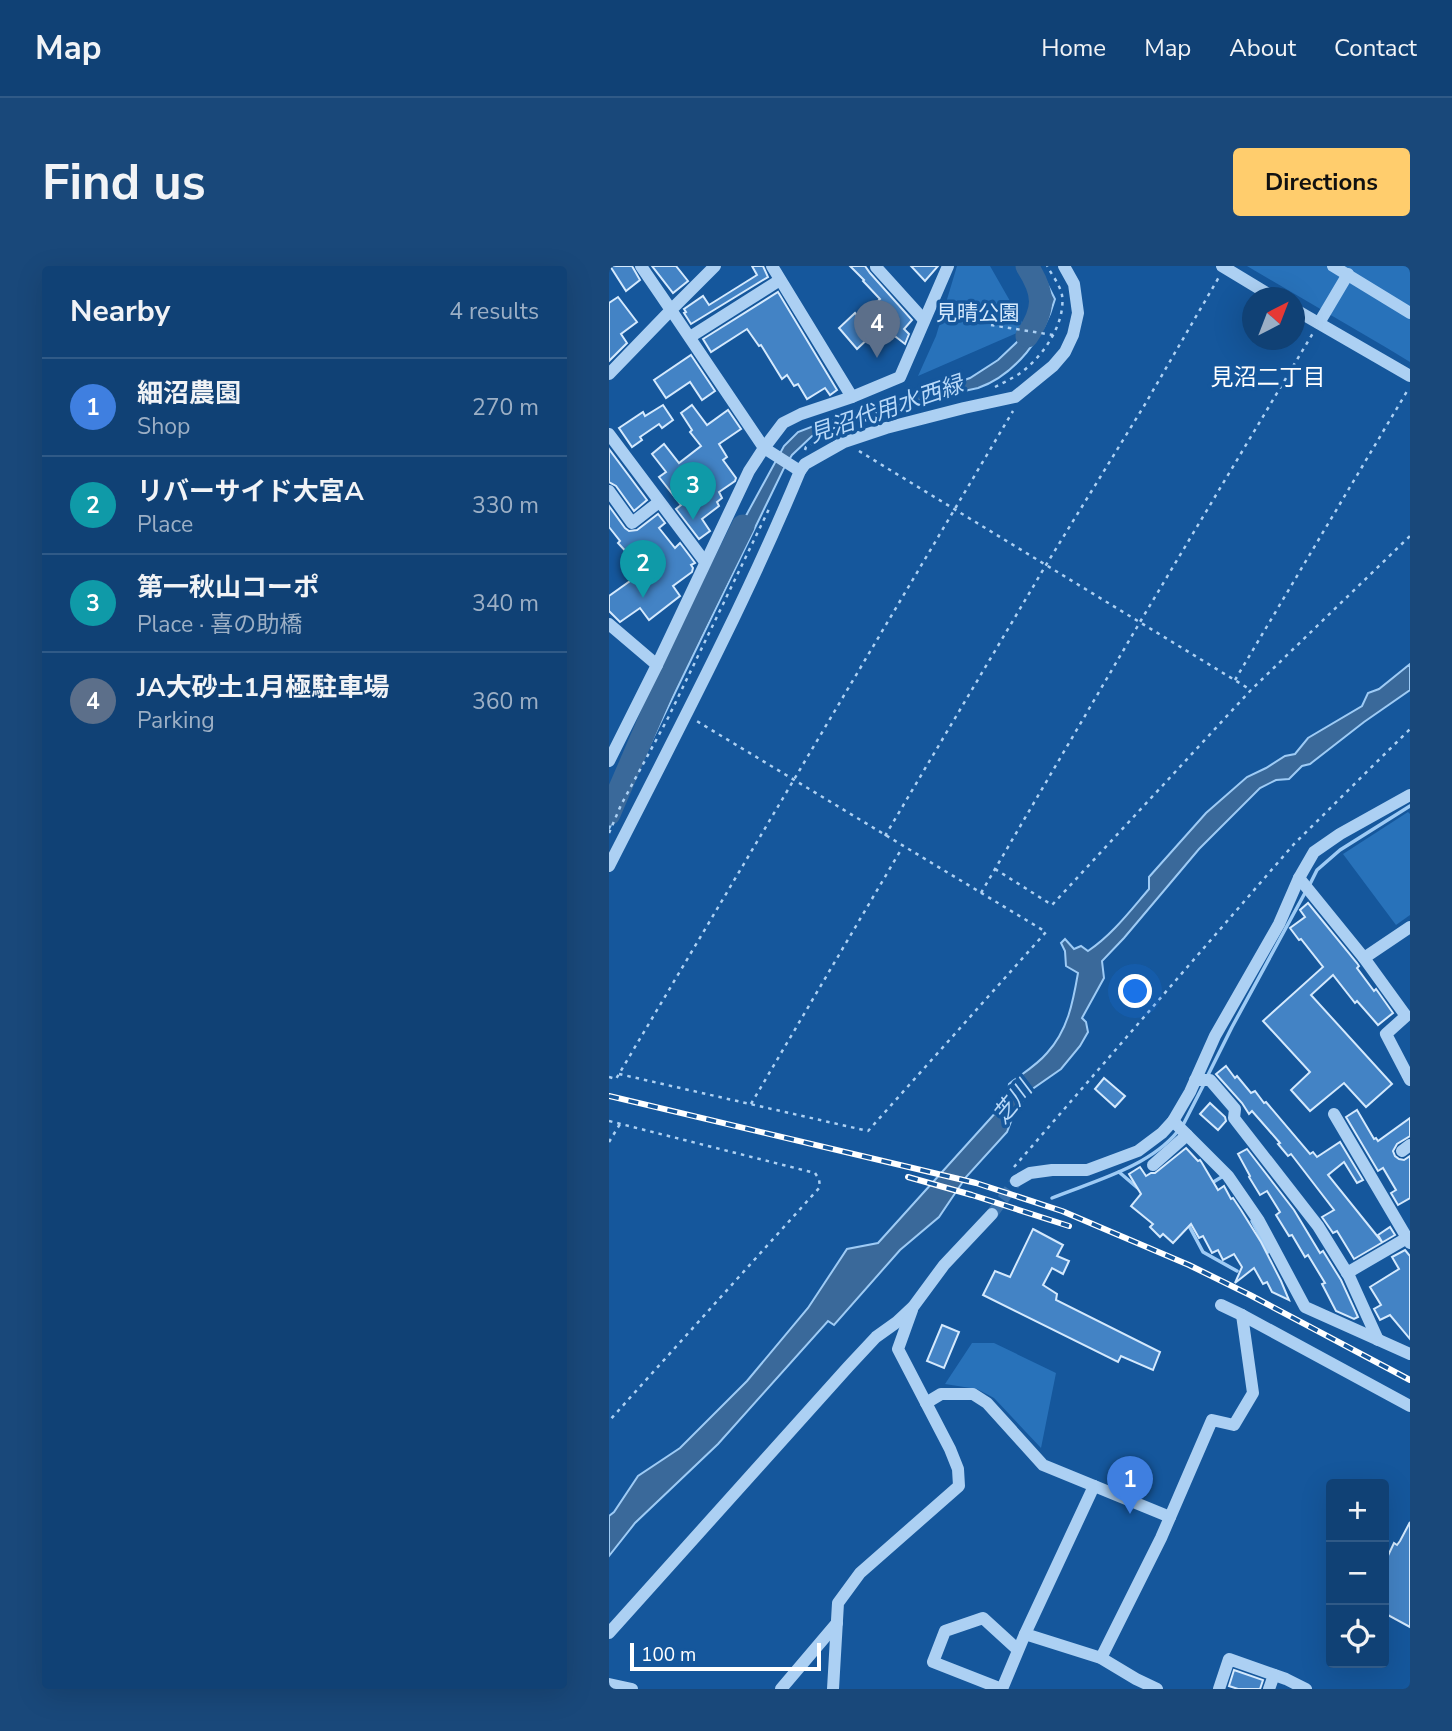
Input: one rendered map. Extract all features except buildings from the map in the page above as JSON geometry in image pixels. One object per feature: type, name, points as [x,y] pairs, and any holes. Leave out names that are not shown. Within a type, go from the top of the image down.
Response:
[{"type":"street","points":[[642,266],[764,448],[800,471]]},
{"type":"street","points":[[609,374],[715,266]]},
{"type":"street","points":[[772,266],[852,397]]},
{"type":"street","points":[[609,761],[749,471],[764,448],[783,423],[800,414],[852,397],[900,377],[948,266]]},
{"type":"street","points":[[609,866],[686,715],[805,464],[844,442],[925,418],[1015,397],[1053,366],[1065,352],[1073,335],[1078,313],[1074,284],[1064,266]]},
{"type":"street","points":[[1333,266],[1410,313]]},
{"type":"street","points":[[876,267],[924,320]]},
{"type":"street","points":[[1224,267],[1257,287]]},
{"type":"street","points":[[1319,323],[1348,274]]},
{"type":"street","points":[[690,337],[781,280]]},
{"type":"street","points":[[1305,315],[1410,376]]},
{"type":"street","points":[[609,434],[705,562]]},
{"type":"street","points":[[609,491],[632,523],[659,502]]},
{"type":"street","points":[[609,624],[657,665]]},
{"type":"street","points":[[1014,1175],[1052,1170],[1087,1170],[1138,1151],[1162,1133],[1173,1121],[1215,1036],[1279,924],[1299,878],[1314,852],[1340,834],[1410,795]]},
{"type":"street","points":[[1299,878],[1364,958],[1406,1016],[1386,1034],[1410,1080]]},
{"type":"street","points":[[1364,958],[1410,927]]},
{"type":"street","points":[[1195,1080],[1210,1080],[1235,1110],[1234,1118],[1318,1226],[1347,1273],[1378,1340]]},
{"type":"street","points":[[1333,1114],[1408,1240],[1347,1273]]},
{"type":"street","points":[[1173,1121],[1228,1176],[1259,1221],[1305,1307],[1410,1354]]},
{"type":"street","points":[[1153,1164],[1187,1135]]},
{"type":"street","points":[[609,1633],[876,1337],[913,1307],[944,1265],[992,1214]]},
{"type":"street","points":[[1221,1305],[1410,1406]]},
{"type":"street","points":[[898,1349],[913,1307]]},
{"type":"street","points":[[1101,1658],[1170,1517],[1212,1420],[1234,1425],[1253,1393],[1242,1315]]},
{"type":"street","points":[[833,1689],[838,1603],[860,1573],[959,1486],[958,1469],[950,1449],[898,1349],[876,1337]]},
{"type":"street","points":[[926,1403],[941,1394],[973,1394],[987,1403],[1042,1465],[1170,1517]]},
{"type":"street","points":[[1018,1650],[983,1618],[945,1631],[933,1662],[1002,1689],[1094,1486]]},
{"type":"street","points":[[781,1689],[837,1623]]},
{"type":"street","points":[[1025,1634],[1101,1658],[1157,1689]]},
{"type":"street","points":[[1219,1689],[1229,1660],[1306,1689]]},
{"type":"street","points":[[1269,1689],[1274,1675]]},
{"type":"street","points":[[609,1684],[632,1689]]},
{"type":"path","points":[[990,390],[1021,373],[1040,354],[1053,335],[1062,312],[1062,292],[1047,266]]},
{"type":"path","points":[[885,836],[1144,406],[1224,267]]},
{"type":"path","points":[[981,893],[1319,323]]},
{"type":"path","points":[[991,325],[1053,335]]},
{"type":"path","points":[[956,371],[961,396]]},
{"type":"path","points":[[1235,680],[1410,387]]},
{"type":"path","points":[[863,421],[933,402]]},
{"type":"path","points":[[609,1077],[616,1079],[1014,409]]},
{"type":"path","points":[[844,442],[1251,690]]},
{"type":"path","points":[[609,833],[774,502]]},
{"type":"path","points":[[995,869],[1052,905],[1251,690],[1410,536]]},
{"type":"path","points":[[619,1074],[868,1131],[1046,932],[686,715]]},
{"type":"path","points":[[1014,1175],[1294,844],[1410,729]]},
{"type":"path","points":[[751,1104],[903,846]]},
{"type":"path","points":[[609,1121],[815,1173],[820,1186],[609,1421]]},
{"type":"path","points":[[609,1142],[620,1124]]},
{"type":"green space","name":"見晴公園","points":[[957,266],[990,266],[1026,329],[918,376],[936,336]]},
{"type":"green space","points":[[1247,266],[1410,266],[1410,362],[1305,300],[1305,287],[1283,287]]},
{"type":"green space","points":[[1408,812],[1410,915],[1396,925],[1343,854]]},
{"type":"green space","points":[[972,1343],[994,1343],[1056,1373],[1041,1448],[994,1398],[977,1389],[945,1384]]},
{"type":"water","points":[[1025,266],[1038,266],[1055,299],[1036,340],[1004,374],[978,388],[895,406],[812,436],[792,455],[609,829],[614,788],[633,756],[637,754],[726,564],[730,545],[784,446],[798,432],[845,414],[936,390],[970,378],[998,360],[1018,341],[1044,304]]},
{"type":"water","name":"芝川","points":[[1410,664],[1410,690],[1310,764],[1302,766],[1289,779],[1276,780],[1260,788],[1199,849],[1102,961],[1104,978],[1082,1018],[1086,1022],[1088,1032],[1080,1046],[1061,1069],[1031,1090],[1015,1111],[1007,1132],[966,1177],[939,1217],[900,1250],[834,1325],[828,1321],[718,1444],[635,1523],[609,1556],[609,1516],[638,1476],[680,1448],[747,1381],[808,1308],[847,1249],[878,1243],[1007,1100],[1009,1084],[1039,1062],[1054,1044],[1069,1015],[1078,973],[1066,966],[1065,951],[1061,943],[1065,939],[1074,949],[1081,946],[1088,951],[1097,945],[1149,889],[1149,877],[1206,813],[1247,777],[1285,756],[1295,754],[1308,738],[1362,706],[1368,693],[1379,689]]},
{"type":"waterway","name":"見沼代用水西緑","points":[[1027,266],[1037,285],[1041,301],[1037,318],[1027,336]]},
{"type":"waterway","name":"見沼代用水西緑","points":[[609,814],[667,679],[743,526]]},
{"type":"waterway","points":[[1310,884],[1317,870],[1340,850],[1410,806]]},
{"type":"waterway","points":[[1208,1075],[1306,891]]},
{"type":"waterway","points":[[1183,1125],[1205,1082]]},
{"type":"waterway","points":[[1052,1198],[1136,1164],[1166,1144],[1178,1131]]},
{"type":"waterway","points":[[1119,1172],[1140,1190]]},
{"type":"waterway","points":[[1210,1184],[1225,1175]]},
{"type":"waterway","points":[[1252,1221],[1268,1252]]},
{"type":"waterway","points":[[1188,1224],[1203,1252],[1237,1271]]},
{"type":"tunnel","points":[[992,1214],[1016,1181]]},
{"type":"railway","points":[[609,1096],[976,1183],[1062,1211],[1189,1265],[1410,1380]]},
{"type":"railway","points":[[908,1177],[1069,1226]]},
{"type":"place","name":"JA大砂土1月極駐車場","points":[[877,358]]},
{"type":"place","name":"第一秋山コーポ","points":[[693,520]]},
{"type":"place","name":"リバーサイド大宮A","points":[[643,598]]},
{"type":"place","name":"細沼農園","points":[[1130,1514]]},
{"type":"district","name":"見沼二丁目","points":[[1268,377]]}]
